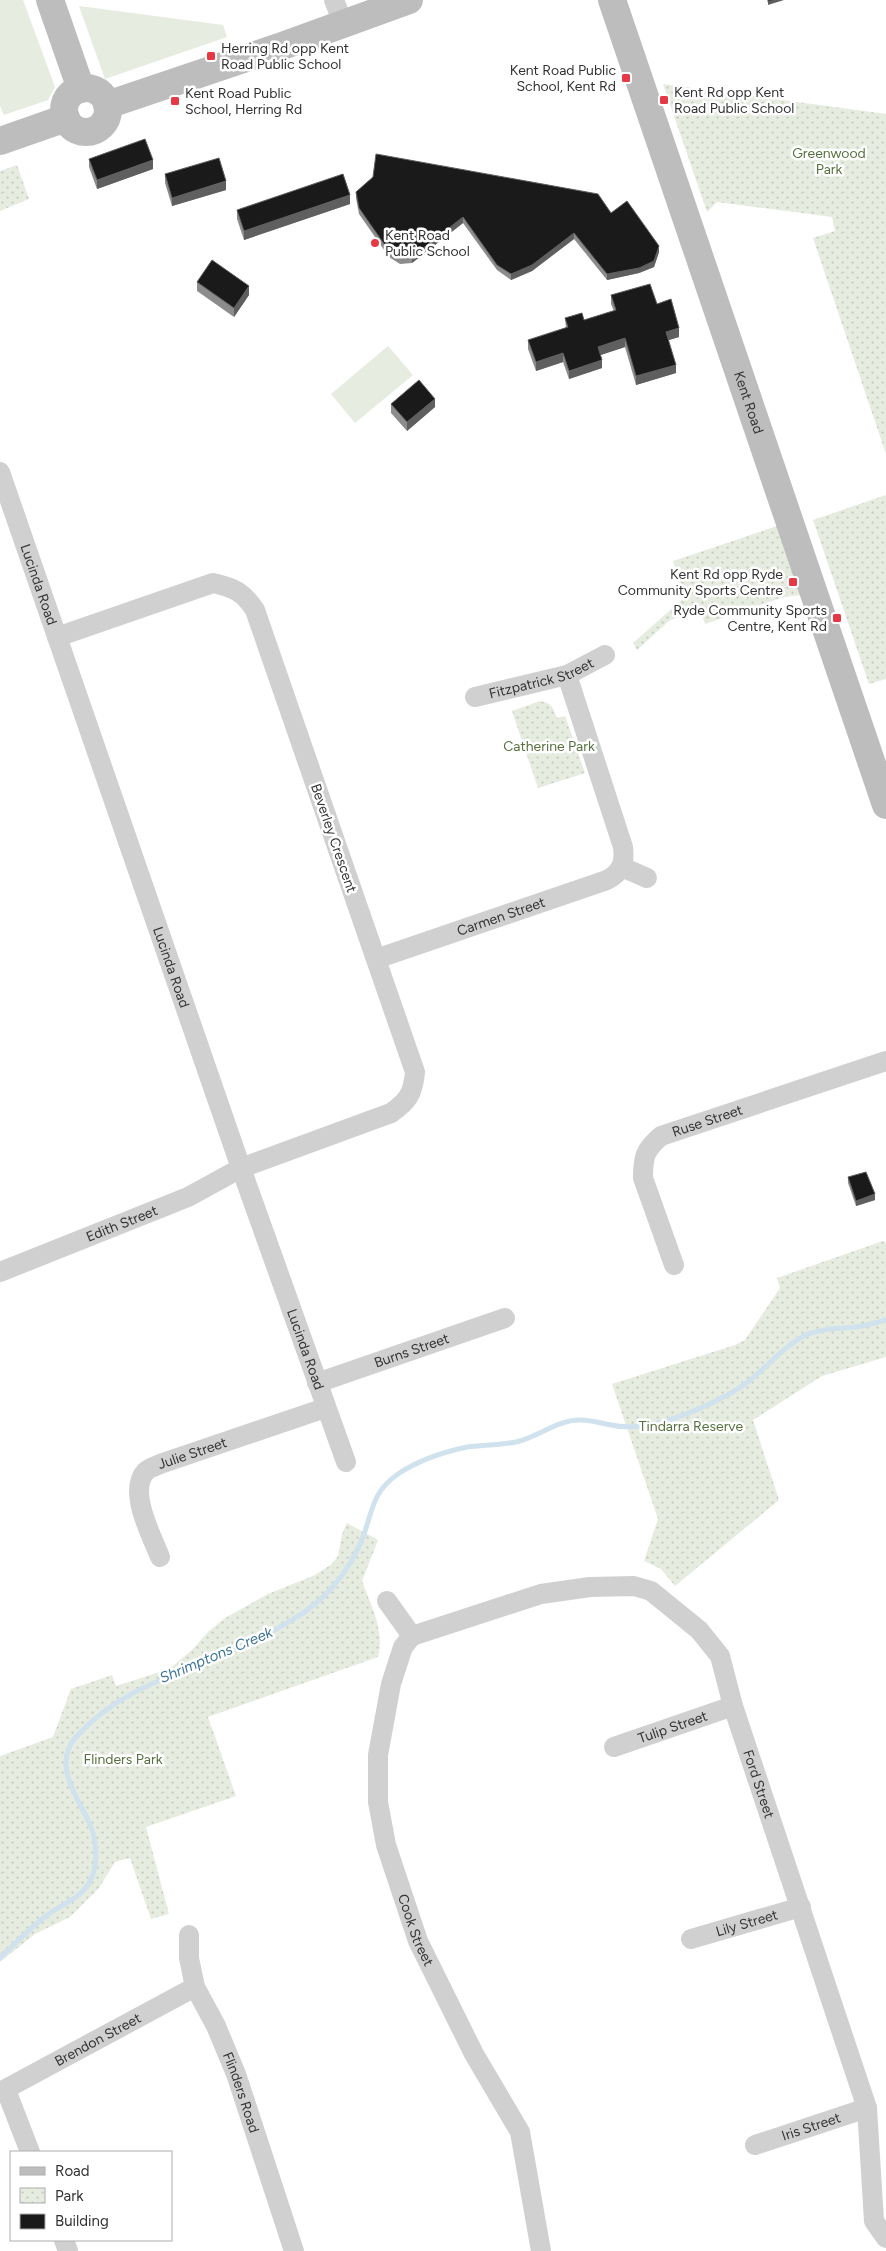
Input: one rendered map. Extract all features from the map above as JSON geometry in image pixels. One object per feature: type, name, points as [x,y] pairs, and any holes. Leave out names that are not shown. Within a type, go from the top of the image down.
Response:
[{"type":"street","points":[[50,0],[81,89]]},
{"type":"street","points":[[107,105],[338,12],[409,0]]},
{"type":"street","name":"Kent Road","points":[[612,0],[886,805]]},
{"type":"street","points":[[88,88],[101,94],[107,105],[108,112],[102,125],[89,132],[75,129],[66,118],[64,110],[69,97],[81,89],[88,88]]},
{"type":"street","points":[[0,142],[66,118]]},
{"type":"street","name":"Lucinda Road","points":[[0,472],[241,1168],[346,1462]]},
{"type":"street","name":"Beverley Crescent","points":[[57,637],[213,583],[230,587],[246,596],[255,610],[376,959],[414,1072],[414,1087],[405,1103],[391,1113],[241,1168]]},
{"type":"street","name":"Fitzpatrick Street","points":[[475,697],[567,675],[605,654]]},
{"type":"street","points":[[567,675],[623,847],[622,867],[647,878]]},
{"type":"street","name":"Carmen Street","points":[[376,959],[607,880],[616,875],[622,867]]},
{"type":"street","name":"Ruse Street","points":[[674,1265],[643,1178],[643,1163],[647,1149],[660,1136],[886,1061]]},
{"type":"street","name":"Edith Street","points":[[0,1272],[188,1197],[241,1168]]},
{"type":"street","name":"Burns Street","points":[[317,1383],[505,1318]]},
{"type":"street","name":"Julie Street","points":[[160,1557],[144,1517],[138,1491],[145,1472],[160,1464],[326,1408]]},
{"type":"street","name":"Ford Street","points":[[412,1636],[541,1594],[590,1588],[634,1586],[651,1591],[699,1630],[720,1656],[733,1706],[866,2108],[874,2221],[886,2238]]},
{"type":"street","points":[[387,1602],[412,1636]]},
{"type":"street","name":"Cook Street","points":[[412,1636],[403,1647],[391,1684],[378,1756],[378,1802],[386,1845],[418,1941],[474,2054],[520,2132],[540,2251]]},
{"type":"street","name":"Tulip Street","points":[[614,1747],[733,1706]]},
{"type":"street","name":"Lily Street","points":[[691,1939],[801,1907]]},
{"type":"street","name":"Flinders Road","points":[[189,1935],[189,1958],[195,1987],[216,2026],[236,2074],[294,2251]]},
{"type":"street","name":"Brendon Street","points":[[3,2091],[195,1987]]},
{"type":"street","points":[[3,2091],[30,2151]]},
{"type":"street","name":"Iris Street","points":[[755,2145],[866,2108]]},
{"type":"green space","points":[[0,0],[23,0],[55,87],[48,100],[4,115],[0,106]]},
{"type":"green space","points":[[79,6],[223,25],[227,37],[105,79]]},
{"type":"green space","name":"Greenwood Park","points":[[663,84],[886,114],[886,454],[813,238],[835,231],[832,217],[717,202],[707,212]]},
{"type":"green space","points":[[17,165],[29,199],[0,211],[0,171]]},
{"type":"green space","points":[[388,346],[413,375],[355,423],[331,394]]},
{"type":"green space","points":[[886,495],[886,679],[869,684],[813,520]]},
{"type":"green space","points":[[777,526],[802,595],[784,597],[705,624],[699,607],[669,621],[637,650],[633,643],[685,597],[673,561]]},
{"type":"green space","name":"Catherine Park","points":[[540,701],[552,706],[557,718],[565,716],[585,773],[538,788],[512,711]]},
{"type":"green space","name":"Tindarra Reserve","points":[[883,1241],[886,1243],[886,1357],[822,1376],[753,1420],[779,1500],[675,1586],[661,1569],[644,1561],[658,1519],[612,1384],[735,1345],[745,1340],[780,1288],[777,1278]]},
{"type":"green space","name":"Flinders Park","points":[[347,1523],[378,1540],[362,1581],[373,1609],[380,1637],[378,1657],[208,1717],[236,1796],[146,1827],[169,1914],[151,1919],[130,1858],[115,1862],[99,1888],[70,1917],[35,1934],[0,1962],[0,1756],[53,1737],[71,1689],[112,1675],[116,1686],[169,1669],[191,1651],[208,1632],[225,1618],[268,1594],[315,1575],[332,1564],[338,1556],[342,1534]]},
{"type":"building","points":[[145,139],[153,160],[97,180],[89,159]]},
{"type":"building","points":[[376,154],[598,194],[611,213],[627,201],[659,246],[654,261],[639,268],[607,274],[574,233],[532,265],[511,274],[497,265],[463,217],[412,257],[400,258],[389,251],[359,208],[356,192],[373,177]]},
{"type":"building","points":[[219,158],[226,181],[172,198],[165,174]]},
{"type":"building","points":[[343,174],[350,195],[244,231],[237,210]]},
{"type":"building","points":[[212,260],[249,286],[234,308],[197,282]]},
{"type":"building","points":[[650,284],[657,304],[671,299],[679,328],[666,332],[676,365],[636,376],[625,338],[598,347],[602,360],[569,371],[563,353],[536,362],[528,340],[568,327],[565,318],[582,313],[584,320],[616,310],[611,295]]},
{"type":"building","points":[[419,380],[435,399],[407,422],[391,404]]},
{"type":"building","points":[[866,1172],[875,1194],[856,1201],[848,1177]]},
{"type":"waterway","name":"Shrimptons Creek","points":[[0,1958],[51,1912],[85,1889],[92,1876],[96,1861],[94,1836],[73,1791],[66,1769],[69,1747],[76,1737],[91,1722],[125,1698],[162,1679],[257,1639],[292,1620],[315,1604],[335,1584],[351,1562],[363,1537],[374,1502],[383,1488],[398,1474],[422,1461],[449,1451],[467,1447],[516,1442],[572,1421],[588,1420],[627,1427],[643,1426],[665,1421],[704,1407],[729,1394],[756,1376],[788,1347],[808,1334],[822,1330],[860,1327],[886,1320]]},
{"type":"place","name":"Herring Rd opp Kent Road Public School","points":[[211,56]]},
{"type":"place","name":"Kent Road Public School, Kent Rd","points":[[626,78]]},
{"type":"place","name":"Kent Rd opp Kent Road Public School","points":[[664,100]]},
{"type":"place","name":"Kent Road Public School, Herring Rd","points":[[175,101]]},
{"type":"place","name":"Kent Road Public School","points":[[375,243]]},
{"type":"place","name":"Kent Rd opp Ryde Community Sports Centre","points":[[793,582]]},
{"type":"place","name":"Ryde Community Sports Centre, Kent Rd","points":[[837,618]]}]
